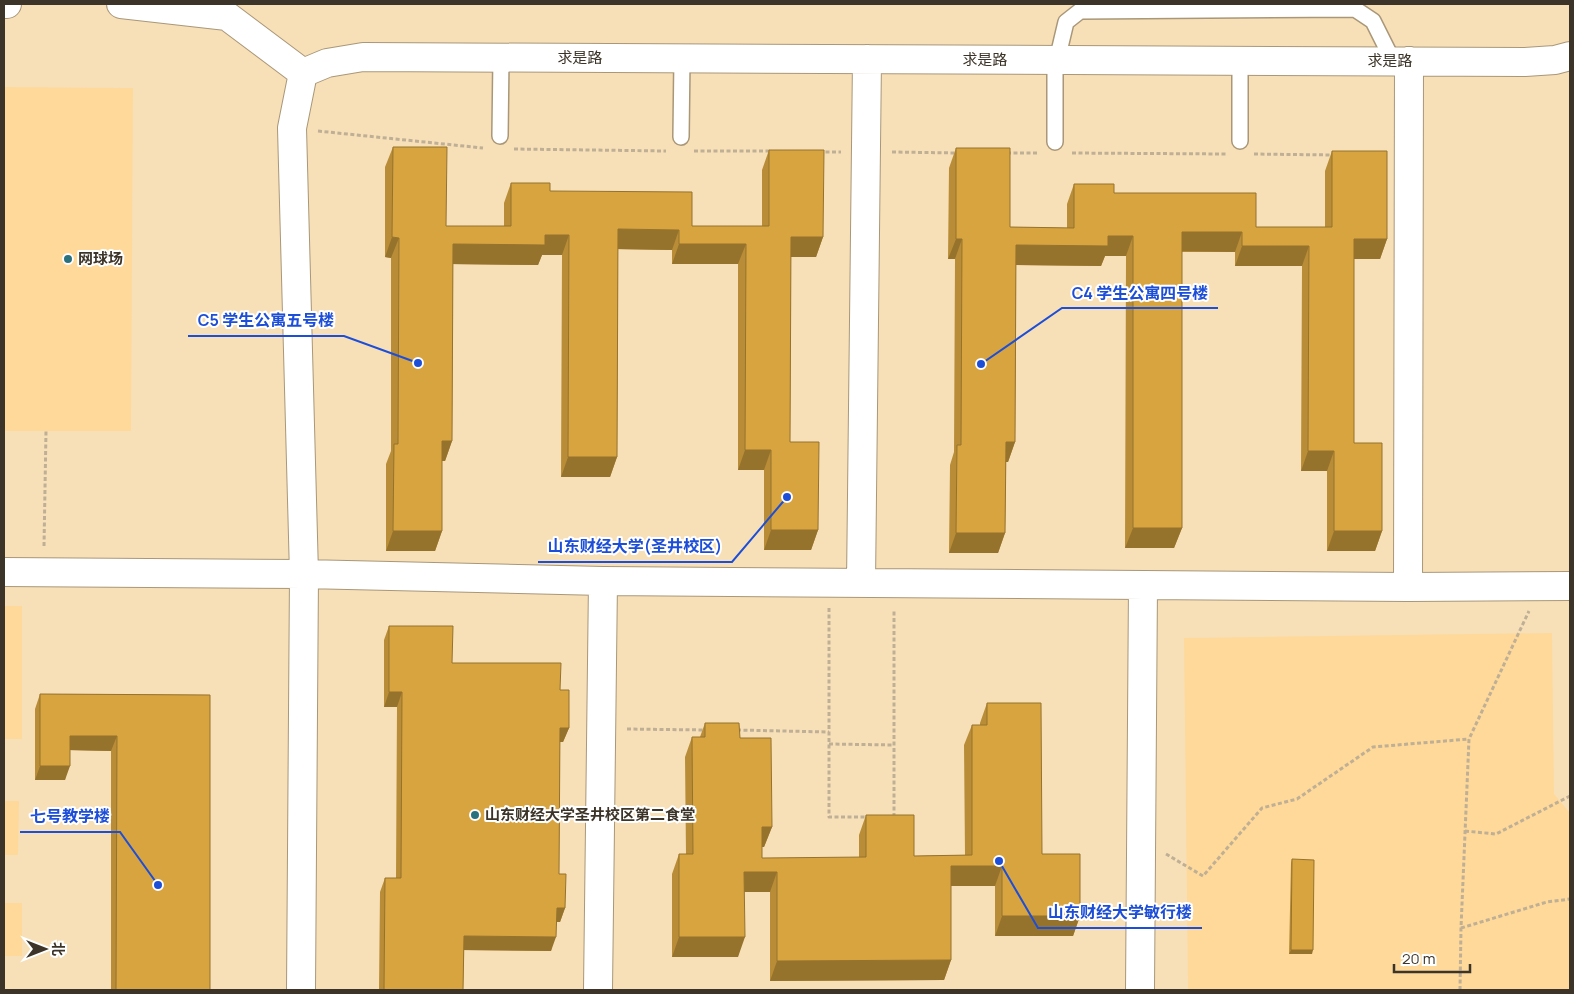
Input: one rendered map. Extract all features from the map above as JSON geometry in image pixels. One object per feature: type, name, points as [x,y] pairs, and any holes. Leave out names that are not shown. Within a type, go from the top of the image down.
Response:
[{"type":"street","points":[[121,4],[227,16],[303,73],[292,128],[304,574],[301,990]]},
{"type":"street","name":"求是路","points":[[303,73],[327,63],[363,56],[1525,62],[1555,60],[1570,56]]},
{"type":"street","points":[[862,583],[867,59]]},
{"type":"street","points":[[1401,61],[1408,587]]},
{"type":"street","points":[[4,572],[304,574],[604,581],[1408,587],[1570,586]]},
{"type":"street","points":[[598,990],[604,581]]},
{"type":"street","points":[[1140,990],[1143,585]]},
{"type":"lane","points":[[1054,150],[1056,60],[1066,22],[1080,8],[1355,9],[1373,21],[1401,61]]},
{"type":"lane","points":[[500,136],[501,57]]},
{"type":"lane","points":[[681,137],[682,58]]},
{"type":"lane","points":[[1240,61],[1240,142]]},
{"type":"path","points":[[292,128],[490,148]]},
{"type":"path","points":[[510,149],[671,150]]},
{"type":"path","points":[[1004,153],[1054,150],[1230,154]]},
{"type":"path","points":[[690,151],[778,151]]},
{"type":"path","points":[[817,152],[965,153]]},
{"type":"path","points":[[1250,154],[1339,155]]},
{"type":"path","points":[[44,572],[46,431]]},
{"type":"path","points":[[829,583],[829,817],[876,817]]},
{"type":"path","points":[[885,817],[894,817],[894,583]]},
{"type":"path","points":[[1460,990],[1469,739],[1541,586]]},
{"type":"path","points":[[601,728],[710,730]]},
{"type":"path","points":[[730,730],[829,732]]},
{"type":"path","points":[[1141,840],[1203,876],[1262,808],[1297,799],[1373,747],[1469,739]]},
{"type":"path","points":[[829,744],[894,745]]},
{"type":"path","points":[[1465,831],[1496,834],[1570,796]]},
{"type":"path","points":[[1461,928],[1547,902],[1570,899]]},
{"type":"shaded area","points":[[4,4],[1570,4],[1570,990],[4,990]]},
{"type":"shaded area","name":"网球场","points":[[4,87],[133,88],[131,431],[4,431]]},
{"type":"shaded area","points":[[4,606],[22,606],[22,739],[4,739]]},
{"type":"shaded area","points":[[1552,633],[1554,794],[1570,813],[1570,990],[1188,990],[1184,638]]},
{"type":"shaded area","points":[[4,801],[19,801],[18,855],[4,855]]},
{"type":"shaded area","points":[[4,903],[22,903],[22,956],[4,956]]},
{"type":"building","points":[[393,147],[447,147],[446,226],[511,226],[511,183],[550,183],[550,191],[692,192],[692,226],[769,226],[769,150],[824,150],[823,237],[791,237],[790,442],[819,442],[818,530],[771,530],[771,450],[745,450],[746,244],[679,244],[679,230],[618,229],[617,457],[568,457],[569,235],[545,235],[545,245],[453,244],[452,441],[442,441],[442,531],[393,531],[394,444],[398,444],[399,238],[392,237]]},
{"type":"building","points":[[956,148],[1010,148],[1010,227],[1074,228],[1074,184],[1114,184],[1114,193],[1256,193],[1256,227],[1332,227],[1332,151],[1387,151],[1387,239],[1354,239],[1354,443],[1382,443],[1382,531],[1334,531],[1334,451],[1308,451],[1309,246],[1242,246],[1242,232],[1182,232],[1182,528],[1133,528],[1133,236],[1108,236],[1108,246],[1016,245],[1015,442],[1006,442],[1005,533],[956,533],[957,445],[961,445],[962,239],[956,239]]},
{"type":"building","name":"山东财经大学圣井校区第二食堂","points":[[389,626],[453,626],[452,663],[561,663],[560,690],[569,690],[569,728],[560,728],[559,874],[566,874],[565,908],[557,908],[556,937],[464,936],[463,990],[384,990],[385,878],[401,878],[402,692],[389,692]]},
{"type":"building","points":[[40,694],[210,695],[210,990],[116,990],[117,736],[70,736],[70,766],[40,766]]},
{"type":"building","points":[[987,703],[1041,703],[1042,854],[1080,854],[1080,916],[1002,916],[1002,866],[951,866],[951,960],[777,961],[777,872],[744,872],[745,937],[679,937],[679,854],[693,854],[692,737],[705,737],[705,723],[739,723],[740,738],[771,738],[772,827],[762,827],[762,858],[866,857],[866,815],[914,815],[914,856],[972,855],[972,725],[987,725]]},
{"type":"building","points":[[1292,859],[1314,860],[1313,950],[1291,950]]},
{"type":"place","name":"网球场","points":[[68,259]]},
{"type":"place","name":"C5 学生公寓五号楼","points":[[418,363]]},
{"type":"place","name":"C4 学生公寓四号楼","points":[[981,364]]},
{"type":"place","name":"山东财经大学(圣井校区)","points":[[787,497]]},
{"type":"place","name":"山东财经大学圣井校区第二食堂","points":[[475,815]]},
{"type":"place","name":"山东财经大学敏行楼","points":[[999,861]]},
{"type":"place","name":"七号教学楼","points":[[158,885]]}]
